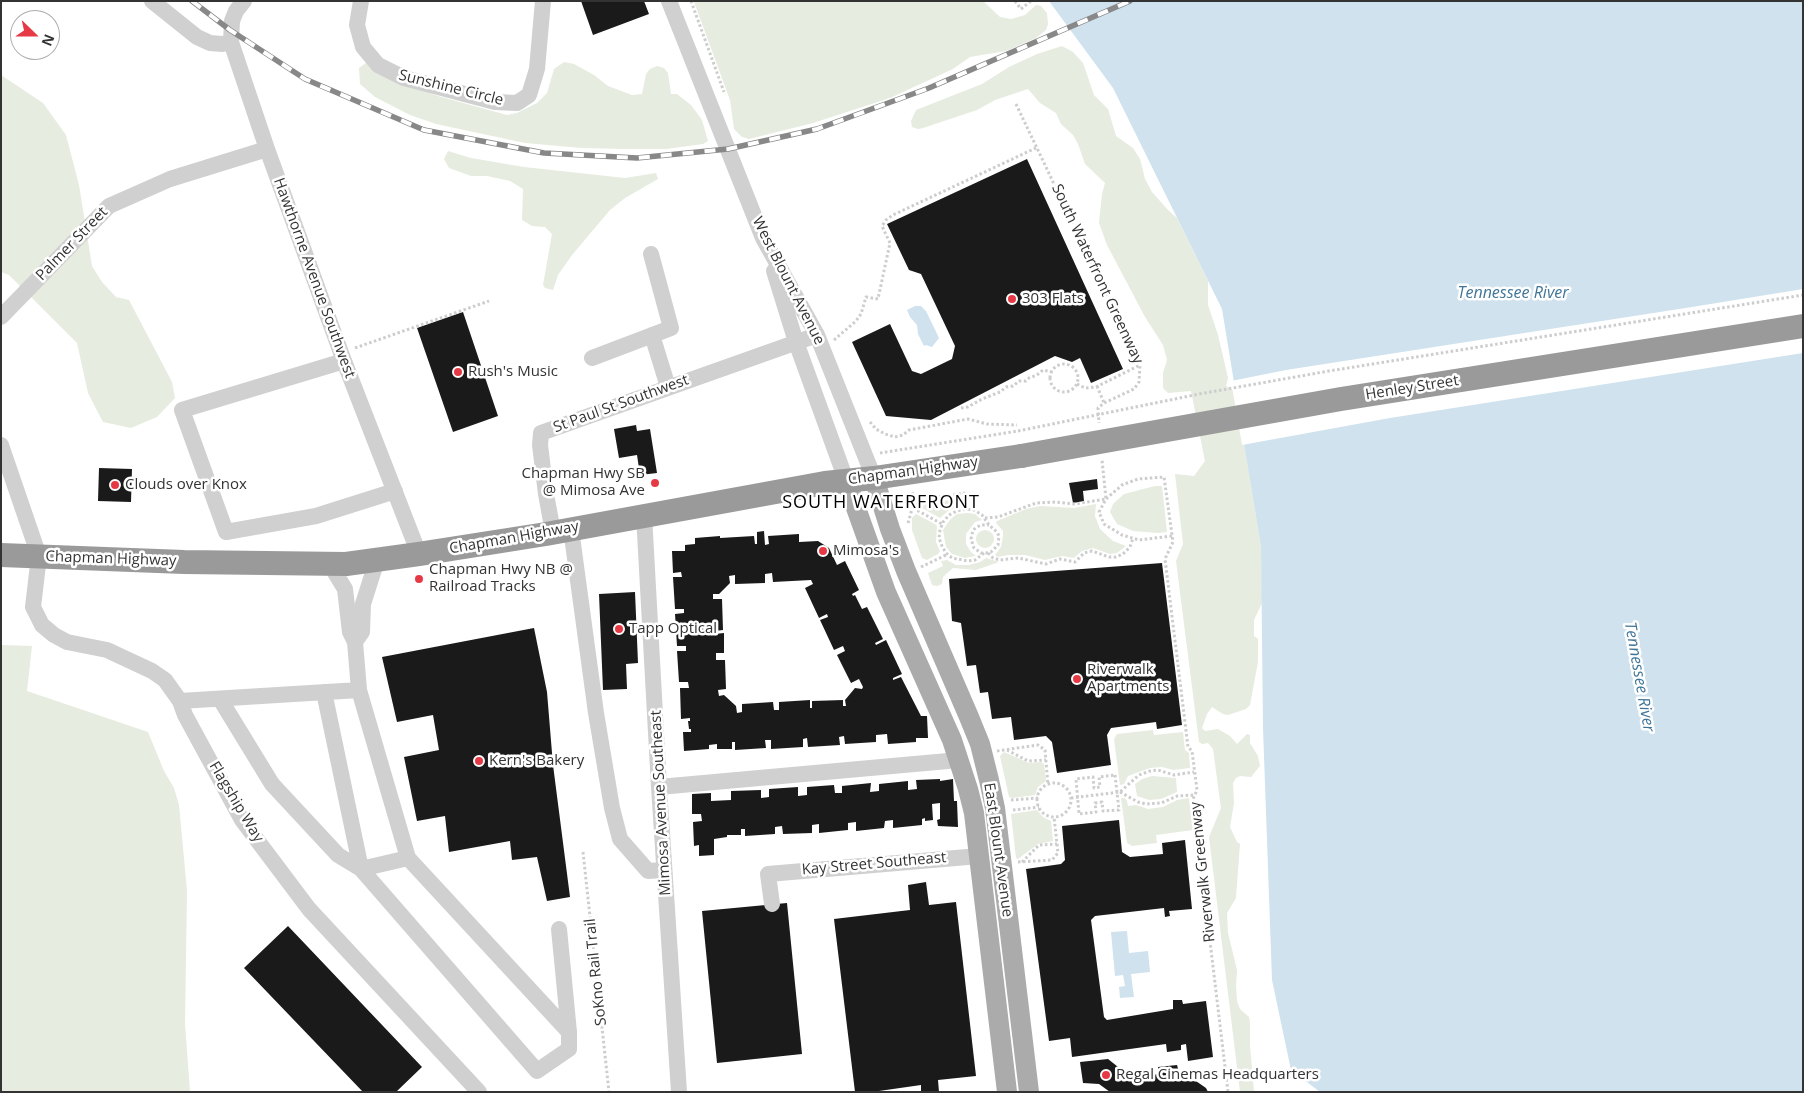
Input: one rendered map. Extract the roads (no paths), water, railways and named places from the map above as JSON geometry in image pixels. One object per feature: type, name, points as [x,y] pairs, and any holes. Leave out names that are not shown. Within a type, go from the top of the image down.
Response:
[{"type":"highway","name":"Henley Street","points":[[1021,456],[1332,401],[1803,326]]},
{"type":"highway","name":"Chapman Highway","points":[[1,555],[184,562],[346,564],[562,530],[825,483],[874,478],[1021,456]]},
{"type":"main road","name":"East Blount Avenue","points":[[874,478],[906,571],[959,691],[988,747],[995,808],[1008,858],[1029,1092]]},
{"type":"main road","points":[[846,480],[886,592],[940,713],[957,756],[970,797],[979,856],[1006,1092]]},
{"type":"main road","points":[[957,756],[988,747]]},
{"type":"main road","points":[[979,856],[1008,858]]},
{"type":"street","points":[[152,1],[197,37],[210,43],[222,44],[231,42]]},
{"type":"street","name":"Sunshine Circle","points":[[361,1],[357,25],[363,47],[378,66],[404,78],[495,102],[517,103],[529,95],[537,69],[543,1]]},
{"type":"street","name":"West Blount Avenue","points":[[669,1],[763,238],[824,335],[874,478]]},
{"type":"street","name":"Hawthorne Avenue Southwest","points":[[241,2],[232,21],[231,42],[267,149],[418,554]]},
{"type":"street","name":"Palmer Street","points":[[1,317],[109,206],[170,179],[267,149]]},
{"type":"street","points":[[763,238],[796,342],[846,480]]},
{"type":"street","points":[[592,358],[671,328],[651,254]]},
{"type":"street","points":[[652,335],[668,388]]},
{"type":"street","name":"St Paul St Southwest","points":[[562,530],[546,494],[540,445],[541,432],[796,342],[824,335]]},
{"type":"street","points":[[343,357],[182,410],[226,532],[316,516],[395,491]]},
{"type":"street","points":[[1,446],[39,556]]},
{"type":"street","name":"Mimosa Avenue Southeast","points":[[644,515],[664,870],[680,1092]]},
{"type":"street","points":[[562,530],[612,808],[620,839],[648,871],[664,870]]},
{"type":"street","name":"Flagship Way","points":[[39,556],[33,607],[42,624],[54,635],[67,642],[107,650],[152,671],[165,680],[180,701],[242,820],[309,909],[479,1092]]},
{"type":"street","points":[[356,642],[362,632],[363,604],[377,560]]},
{"type":"street","points":[[329,563],[344,589],[350,632],[356,642],[359,690],[408,858],[570,1032]]},
{"type":"street","points":[[180,701],[359,690]]},
{"type":"street","points":[[324,692],[361,869]]},
{"type":"street","points":[[220,699],[272,784],[338,855],[361,869],[537,1071],[569,1049],[570,1032],[559,929]]},
{"type":"street","points":[[659,787],[948,762],[957,756]]},
{"type":"street","name":"Kay Street Southeast","points":[[772,904],[768,874],[979,856]]},
{"type":"street","points":[[361,869],[408,858]]},
{"type":"water","name":"Tennessee River","points":[[1049,1],[1803,1],[1803,1092],[1320,1092],[1291,1070],[1272,980],[1263,728],[1261,547],[1222,309],[1113,88]]},
{"type":"water","points":[[915,306],[921,306],[926,311],[939,338],[932,347],[924,346],[918,334],[917,325],[907,310]]},
{"type":"water","points":[[1127,931],[1129,953],[1148,951],[1150,972],[1131,974],[1134,997],[1120,998],[1119,987],[1125,986],[1123,975],[1115,976],[1111,932]]},
{"type":"railway","points":[[192,1],[230,30],[305,79],[424,130],[544,153],[637,158],[728,149],[817,129],[929,88],[1130,1]]},
{"type":"place","name":"303 Flats","points":[[1012,299]]},
{"type":"place","name":"Rush's Music","points":[[458,372]]},
{"type":"place","name":"Chapman Hwy SB @ Mimosa Ave","points":[[655,483]]},
{"type":"place","name":"Clouds over Knox","points":[[115,485]]},
{"type":"place","name":"Mimosa's","points":[[823,551]]},
{"type":"place","name":"Chapman Hwy NB @ Railroad Tracks","points":[[419,579]]},
{"type":"place","name":"Tapp Optical","points":[[619,629]]},
{"type":"place","name":"Riverwalk Apartments","points":[[1077,679]]},
{"type":"place","name":"Kern's Bakery","points":[[479,761]]},
{"type":"place","name":"Regal Cinemas Headquarters","points":[[1106,1075]]},
{"type":"district","name":"SOUTH WATERFRONT","points":[[881,503]]}]
